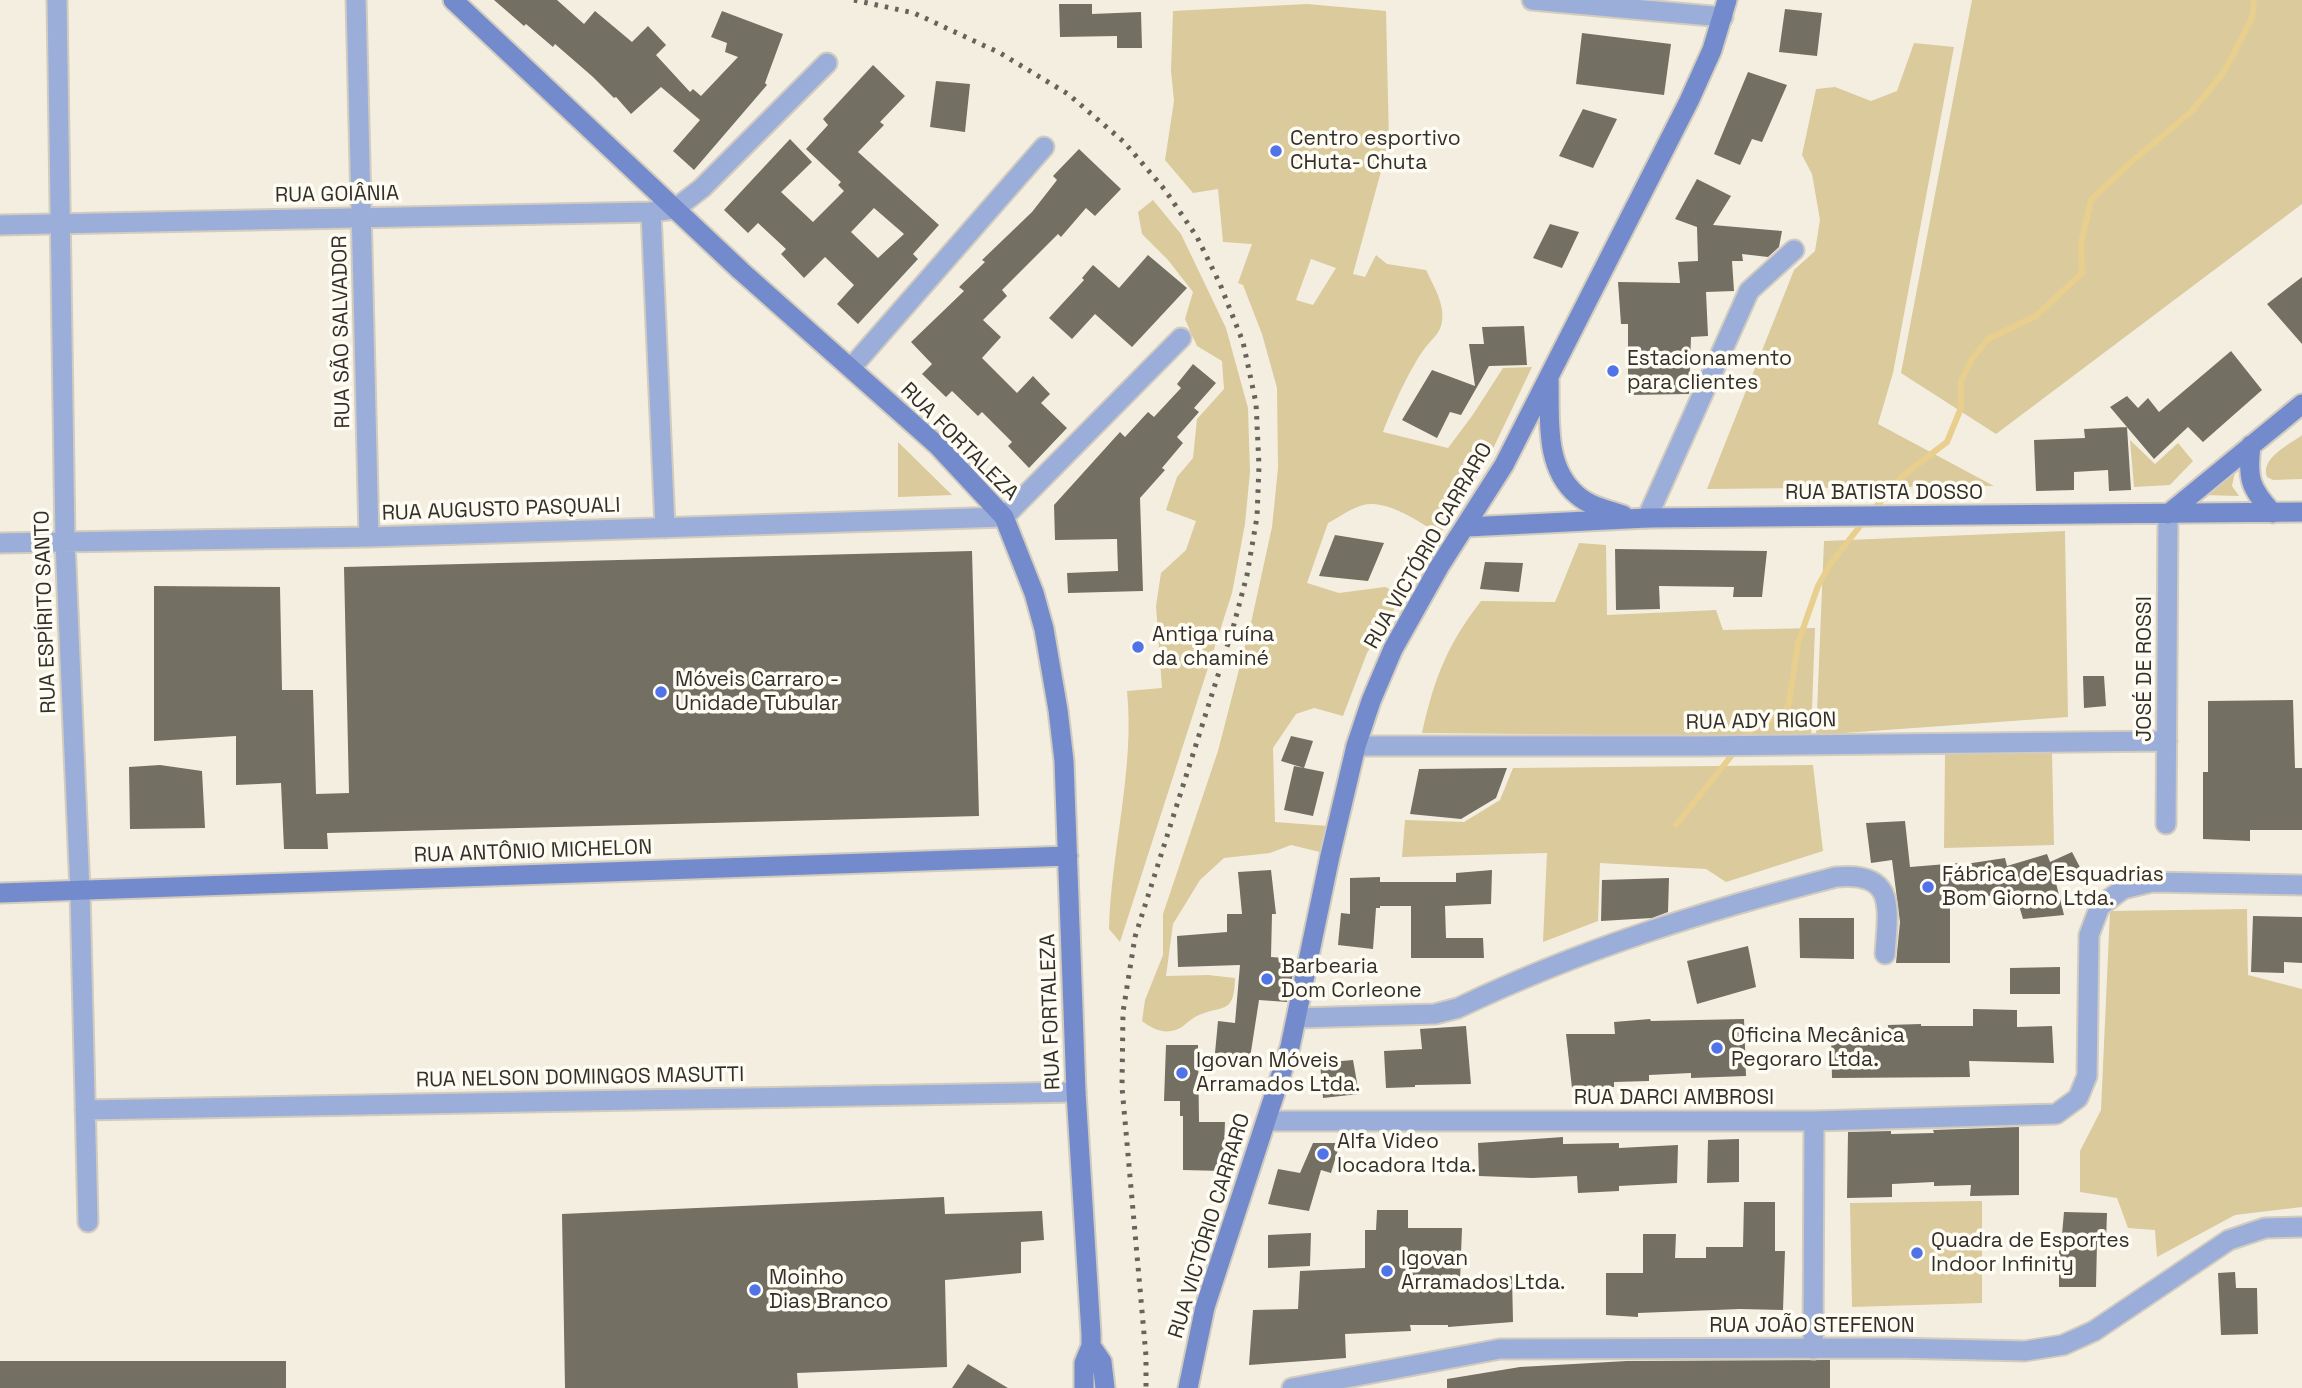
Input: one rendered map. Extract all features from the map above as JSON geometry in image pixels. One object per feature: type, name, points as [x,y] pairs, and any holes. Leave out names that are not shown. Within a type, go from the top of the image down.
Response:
[{"type":"main road","name":"RUA FORTALEZA","points":[[453,0],[675,209],[938,446],[1004,517],[1034,593],[1051,662],[1064,761],[1076,1092],[1091,1346],[1080,1383]]},
{"type":"main road","name":"RUA VICTÓRIO CARRARO","points":[[1193,1385],[1205,1307],[1297,1018],[1330,856],[1356,746],[1371,701],[1392,649],[1504,465],[1689,100],[1712,50],[1725,9]]},
{"type":"main road","points":[[1549,376],[1550,442],[1559,471],[1577,495],[1597,506],[1641,518]]},
{"type":"main road","points":[[2168,514],[2302,404]]},
{"type":"main road","points":[[2251,445],[2248,468],[2251,483],[2257,496],[2273,513]]},
{"type":"main road","name":"RUA BATISTA DOSSO","points":[[1466,527],[1641,518],[2302,512]]},
{"type":"main road","name":"RUA ANTÔNIO MICHELON","points":[[0,893],[1068,856]]},
{"type":"main road","name":"RUA FORTALEZA","points":[[1091,1346],[1102,1362],[1105,1388]]},
{"type":"street","name":"RUA ESPÍRITO SANTO","points":[[57,0],[65,541],[80,891],[88,1222]]},
{"type":"street","name":"RUA SÃO SALVADOR","points":[[356,0],[369,537]]},
{"type":"street","points":[[1532,0],[1725,9]]},
{"type":"street","points":[[675,209],[702,188],[827,63]]},
{"type":"street","points":[[851,368],[1044,148]]},
{"type":"street","name":"RUA GOIÂNIA","points":[[0,225],[651,212],[675,209]]},
{"type":"street","points":[[651,212],[664,528]]},
{"type":"street","points":[[1641,518],[1749,291],[1794,250]]},
{"type":"street","points":[[1004,517],[1181,338]]},
{"type":"street","name":"JOSÉ DE ROSSI","points":[[2166,824],[2168,514]]},
{"type":"street","name":"RUA AUGUSTO PASQUALI","points":[[0,543],[369,537],[1004,517]]},
{"type":"street","name":"RUA ADY RIGON","points":[[1356,746],[1700,746],[2168,741]]},
{"type":"street","points":[[1297,1018],[1435,1014],[1458,1008],[1610,943],[1724,906],[1843,876],[1868,878],[1882,890],[1887,916],[1885,954]]},
{"type":"street","name":"RUA DARCI AMBROSI","points":[[1266,1121],[1814,1121],[2056,1114],[2078,1098],[2087,1076],[2089,935],[2100,906],[2123,889],[2152,883],[2302,885]]},
{"type":"street","name":"RUA NELSON DOMINGOS MASUTTI","points":[[85,1110],[1076,1092]]},
{"type":"street","points":[[1813,1349],[1814,1121]]},
{"type":"street","name":"RUA JOÃO STEFENON","points":[[1292,1388],[1500,1349],[2025,1351],[2063,1345],[2094,1331],[2229,1240],[2265,1228],[2302,1227]]},
{"type":"shaded area","points":[[1972,0],[2302,0],[2302,204],[1996,434],[1901,373]]},
{"type":"shaded area","points":[[1307,4],[1386,11],[1389,142],[1353,274],[1365,277],[1376,255],[1387,264],[1426,270],[1438,295],[1442,315],[1440,329],[1413,366],[1383,432],[1448,448],[1503,368],[1532,367],[1489,457],[1440,534],[1403,513],[1373,504],[1358,506],[1328,523],[1307,583],[1339,593],[1385,587],[1403,595],[1367,653],[1343,716],[1314,708],[1296,714],[1273,748],[1275,822],[1328,826],[1320,852],[1291,845],[1270,853],[1224,858],[1200,880],[1173,924],[1166,976],[1208,975],[1235,978],[1234,990],[1229,1004],[1225,1007],[1197,1016],[1181,1028],[1164,1031],[1154,1029],[1142,1021],[1145,1000],[1163,955],[1163,914],[1218,751],[1251,623],[1272,527],[1278,468],[1277,388],[1262,334],[1243,285],[1238,283],[1252,244],[1223,242],[1218,189],[1193,193],[1165,160],[1174,101],[1171,71],[1173,11]],"holes":[[[1311,259],[1336,268],[1313,305],[1296,300]]]},
{"type":"shaded area","points":[[1914,43],[1954,47],[1893,373],[1878,424],[1994,486],[1707,489],[1794,270],[1815,251],[1820,220],[1812,174],[1802,155],[1816,89],[1835,87],[1871,101],[1897,91]]},
{"type":"shaded area","points":[[1153,200],[1181,234],[1226,328],[1248,408],[1250,472],[1245,524],[1232,593],[1120,942],[1109,929],[1128,750],[1127,691],[1162,688],[1156,606],[1161,573],[1186,550],[1196,521],[1166,510],[1177,477],[1193,458],[1197,419],[1224,389],[1222,361],[1197,346],[1185,319],[1193,292],[1168,260],[1142,234],[1138,212]]},
{"type":"shaded area","points":[[2302,435],[2302,479],[2273,480],[2267,477],[2266,470],[2272,458]]},
{"type":"shaded area","points":[[2130,440],[2155,464],[2178,443],[2193,461],[2170,485],[2134,487]]},
{"type":"shaded area","points":[[898,442],[952,495],[898,497]]},
{"type":"shaded area","points":[[2235,472],[2232,486],[2239,496],[2204,495]]},
{"type":"shaded area","points":[[2065,531],[2068,717],[1816,735],[1824,541]]},
{"type":"shaded area","points":[[1579,543],[1606,545],[1607,615],[1716,610],[1723,630],[1815,628],[1811,737],[1422,733],[1443,663],[1481,601],[1555,602]]},
{"type":"shaded area","points":[[2052,752],[2054,845],[1944,848],[1945,754]]},
{"type":"shaded area","points":[[1813,765],[1823,851],[1726,882],[1706,869],[1600,863],[1598,921],[1543,942],[1547,853],[1402,857],[1405,820],[1464,822],[1500,800],[1513,768]]},
{"type":"shaded area","points":[[2247,909],[2248,975],[2302,989],[2302,1207],[2235,1215],[2157,1257],[2155,1230],[2128,1228],[2117,1198],[2080,1192],[2080,1151],[2101,1110],[2110,911]]},
{"type":"shaded area","name":"Quadra de Esportes Indoor Infinity","points":[[1982,1201],[1982,1303],[1852,1307],[1850,1203]]},
{"type":"building","points":[[494,0],[557,0],[584,24],[595,11],[632,42],[648,26],[666,45],[656,55],[690,92],[693,89],[701,96],[738,57],[725,52],[727,43],[711,37],[722,11],[783,34],[765,83],[767,85],[694,170],[673,151],[700,120],[661,87],[631,114],[616,97],[555,44],[553,47]]},
{"type":"building","points":[[1059,4],[1092,4],[1092,14],[1141,12],[1142,48],[1117,48],[1117,36],[1060,37]]},
{"type":"building","points":[[1785,9],[1822,13],[1817,56],[1779,52]]},
{"type":"building","points":[[1582,33],[1671,44],[1664,95],[1576,84]]},
{"type":"building","points":[[873,65],[905,96],[880,122],[884,125],[858,152],[939,225],[913,254],[918,259],[858,324],[837,304],[854,285],[825,257],[804,278],[781,254],[786,249],[758,223],[748,233],[724,210],[790,139],[812,162],[781,192],[813,222],[844,191],[838,185],[841,182],[806,149],[828,125],[823,119]],"holes":[[[874,208],[904,234],[878,258],[851,232]]]},
{"type":"building","points":[[1748,72],[1787,85],[1762,142],[1752,139],[1740,165],[1714,154]]},
{"type":"building","points":[[936,81],[970,84],[965,132],[930,127]]},
{"type":"building","points":[[1583,109],[1617,119],[1593,168],[1559,156]]},
{"type":"building","points":[[1079,149],[1121,189],[1095,216],[1086,208],[1061,237],[1058,234],[1002,290],[1007,296],[983,320],[1001,337],[982,358],[1017,393],[1033,376],[1050,394],[1041,403],[1067,428],[1029,468],[1008,446],[1012,442],[982,412],[978,416],[952,391],[946,397],[922,374],[932,364],[911,342],[964,291],[959,287],[985,262],[982,260],[1032,212],[1057,180],[1053,176]]},
{"type":"building","points":[[1697,179],[1731,196],[1713,225],[1782,231],[1779,247],[1768,257],[1742,254],[1743,261],[1732,261],[1734,291],[1706,292],[1708,336],[1691,337],[1689,394],[1628,395],[1628,324],[1621,324],[1618,282],[1680,283],[1678,262],[1698,261],[1697,227],[1675,219]]},
{"type":"building","points":[[1550,224],[1579,232],[1562,268],[1533,258]]},
{"type":"building","points":[[1148,255],[1187,288],[1132,347],[1095,314],[1072,339],[1049,318],[1084,280],[1082,278],[1093,265],[1119,288]]},
{"type":"building","points":[[2302,277],[2302,344],[2267,304]]},
{"type":"building","points":[[1524,326],[1527,365],[1489,366],[1461,415],[1450,412],[1437,438],[1402,420],[1432,370],[1475,386],[1469,344],[1484,344],[1482,327]]},
{"type":"building","points":[[2231,351],[2262,390],[2203,442],[2188,427],[2154,459],[2110,407],[2127,396],[2138,408],[2148,398],[2159,412]]},
{"type":"building","points":[[1193,364],[1216,383],[1194,408],[1199,412],[1177,437],[1183,443],[1162,468],[1165,470],[1140,498],[1143,591],[1068,593],[1067,573],[1118,571],[1117,539],[1055,540],[1054,505],[1120,432],[1125,437],[1148,412],[1154,417],[1181,388],[1177,384]]},
{"type":"building","points":[[2127,427],[2131,490],[2109,491],[2108,470],[2074,472],[2074,490],[2036,491],[2034,440],[2085,438],[2084,429]]},
{"type":"building","points":[[1335,535],[1384,543],[1368,581],[1319,576]]},
{"type":"building","points":[[1615,549],[1767,551],[1762,597],[1733,597],[1734,587],[1659,586],[1660,609],[1616,610]]},
{"type":"building","name":"Móveis Carraro - Unidade Tubular","points":[[972,551],[979,816],[327,833],[328,849],[284,849],[281,783],[236,785],[236,736],[154,741],[154,586],[280,587],[282,690],[313,690],[316,794],[349,793],[344,567]]},
{"type":"building","points":[[1485,562],[1523,563],[1519,592],[1480,589]]},
{"type":"building","points":[[2083,676],[2104,676],[2106,706],[2084,708]]},
{"type":"building","points":[[2293,700],[2295,768],[2302,768],[2302,830],[2250,830],[2250,841],[2203,839],[2203,772],[2208,772],[2208,701]]},
{"type":"building","points":[[1291,736],[1313,741],[1304,768],[1281,761]]},
{"type":"building","points":[[160,765],[202,771],[205,828],[130,829],[129,767]]},
{"type":"building","points":[[1294,766],[1324,772],[1313,816],[1284,810]]},
{"type":"building","points":[[1507,768],[1496,798],[1461,819],[1410,814],[1419,769]]},
{"type":"building","points":[[1905,821],[1910,867],[1959,865],[2005,858],[2007,866],[2047,854],[2050,862],[2072,852],[2083,873],[2056,883],[2064,915],[2023,919],[2015,892],[1962,900],[1963,905],[1950,906],[1950,963],[1896,963],[1900,922],[1892,860],[1871,863],[1866,823]]},
{"type":"building","points":[[1271,870],[1276,914],[1272,914],[1271,957],[1296,959],[1287,1002],[1259,1000],[1250,1058],[1215,1053],[1218,1021],[1235,1023],[1240,965],[1178,967],[1177,936],[1227,932],[1227,914],[1242,914],[1238,872]]},
{"type":"building","points":[[1492,870],[1491,904],[1445,906],[1446,938],[1483,938],[1484,958],[1411,958],[1411,906],[1376,908],[1373,949],[1338,945],[1341,913],[1350,914],[1350,878],[1380,877],[1380,882],[1456,882],[1456,873]]},
{"type":"building","points":[[1669,878],[1668,912],[1652,918],[1601,921],[1602,880]]},
{"type":"building","points":[[2253,916],[2302,917],[2302,963],[2284,962],[2284,973],[2251,972]]},
{"type":"building","points":[[1799,918],[1854,918],[1854,959],[1800,958]]},
{"type":"building","points":[[1748,946],[1756,987],[1697,1004],[1687,961]]},
{"type":"building","points":[[2060,967],[2060,994],[2010,994],[2010,968]]},
{"type":"building","points":[[1973,1009],[2017,1010],[2017,1027],[2052,1026],[2054,1063],[1969,1061],[1970,1077],[1832,1078],[1831,1035],[1888,1034],[1888,1025],[1973,1026]]},
{"type":"building","points":[[1650,1019],[1744,1019],[1746,1076],[1691,1078],[1691,1073],[1649,1075],[1649,1081],[1614,1082],[1614,1087],[1572,1088],[1566,1034],[1615,1034],[1614,1022]]},
{"type":"building","points":[[1466,1026],[1471,1084],[1386,1088],[1384,1051],[1422,1049],[1420,1029]]},
{"type":"building","points":[[1166,1045],[1198,1045],[1199,1122],[1225,1122],[1223,1171],[1183,1170],[1183,1116],[1180,1116],[1180,1101],[1164,1101]]},
{"type":"building","points":[[1353,1060],[1359,1094],[1323,1098],[1320,1063]]},
{"type":"building","points":[[2019,1127],[2019,1195],[1970,1196],[1971,1185],[1934,1186],[1934,1182],[1892,1184],[1892,1197],[1847,1198],[1848,1132],[1934,1133],[1933,1130]]},
{"type":"building","points":[[1563,1137],[1563,1144],[1619,1143],[1619,1148],[1678,1145],[1677,1183],[1619,1186],[1619,1191],[1578,1193],[1577,1176],[1479,1176],[1478,1143]]},
{"type":"building","points":[[1739,1139],[1739,1182],[1707,1183],[1708,1140]]},
{"type":"building","points":[[1313,1143],[1340,1143],[1331,1173],[1321,1170],[1309,1211],[1268,1204],[1278,1169],[1300,1173]]},
{"type":"building","name":"Moinho Dias Branco","points":[[944,1197],[945,1214],[1042,1211],[1044,1240],[1021,1242],[1021,1273],[945,1280],[947,1367],[797,1373],[798,1388],[565,1388],[562,1214]]},
{"type":"building","points":[[1744,1202],[1775,1202],[1775,1251],[1785,1251],[1783,1310],[1638,1313],[1638,1317],[1606,1315],[1606,1273],[1643,1273],[1643,1234],[1676,1234],[1675,1258],[1706,1258],[1706,1247],[1743,1247]]},
{"type":"building","points":[[1377,1210],[1408,1210],[1408,1228],[1462,1228],[1460,1281],[1512,1276],[1513,1322],[1448,1327],[1410,1325],[1411,1331],[1345,1334],[1346,1358],[1249,1365],[1253,1310],[1298,1309],[1300,1271],[1365,1268],[1365,1230],[1376,1230]]},
{"type":"building","points":[[2064,1212],[2107,1213],[2106,1242],[2097,1242],[2096,1287],[2059,1287],[2059,1246]]},
{"type":"building","points":[[1311,1233],[1310,1266],[1268,1268],[1268,1235]]},
{"type":"building","points":[[2235,1272],[2236,1288],[2257,1288],[2258,1334],[2221,1335],[2218,1273]]},
{"type":"building","points":[[1830,1360],[1830,1388],[1447,1388],[1447,1379],[1520,1367],[1627,1361]]},
{"type":"building","points":[[0,1361],[286,1361],[286,1388],[0,1388]]},
{"type":"building","points":[[968,1364],[1008,1388],[952,1388]]},
{"type":"waterway","points":[[1871,513],[1901,477],[1947,442],[1961,408],[1961,381],[1972,359],[1988,339],[2036,316],[2082,273],[2081,243],[2091,200],[2192,111],[2224,72],[2252,18],[2254,0]]},
{"type":"waterway","points":[[1743,741],[1758,722],[1784,715],[1789,703],[1798,643],[1818,586],[1831,563],[1864,521]]},
{"type":"waterway","points":[[1676,825],[1736,750]]},
{"type":"railway","points":[[854,0],[914,13],[1000,53],[1068,94],[1124,142],[1165,190],[1197,237],[1220,284],[1243,342],[1256,403],[1259,466],[1257,517],[1247,575],[1233,628],[1135,937],[1123,1012],[1122,1087],[1146,1356],[1146,1388]]},
{"type":"place","name":"Centro esportivo CHuta- Chuta","points":[[1276,151]]},
{"type":"place","name":"Estacionamento para clientes","points":[[1613,371]]},
{"type":"place","name":"Antiga ruína da chaminé","points":[[1138,647]]},
{"type":"place","name":"Móveis Carraro - Unidade Tubular","points":[[661,692]]},
{"type":"place","name":"Fábrica de Esquadrias Bom Giorno Ltda.","points":[[1928,887]]},
{"type":"place","name":"Barbearia Dom Corleone","points":[[1267,979]]},
{"type":"place","name":"Oficina Mecânica Pegoraro Ltda.","points":[[1717,1048]]},
{"type":"place","name":"Igovan Móveis Arramados Ltda.","points":[[1182,1073]]},
{"type":"place","name":"Alfa Video locadora ltda.","points":[[1323,1154]]},
{"type":"place","name":"Quadra de Esportes Indoor Infinity","points":[[1917,1253]]},
{"type":"place","name":"Igovan Arramados Ltda.","points":[[1387,1271]]},
{"type":"place","name":"Moinho Dias Branco","points":[[755,1290]]}]
